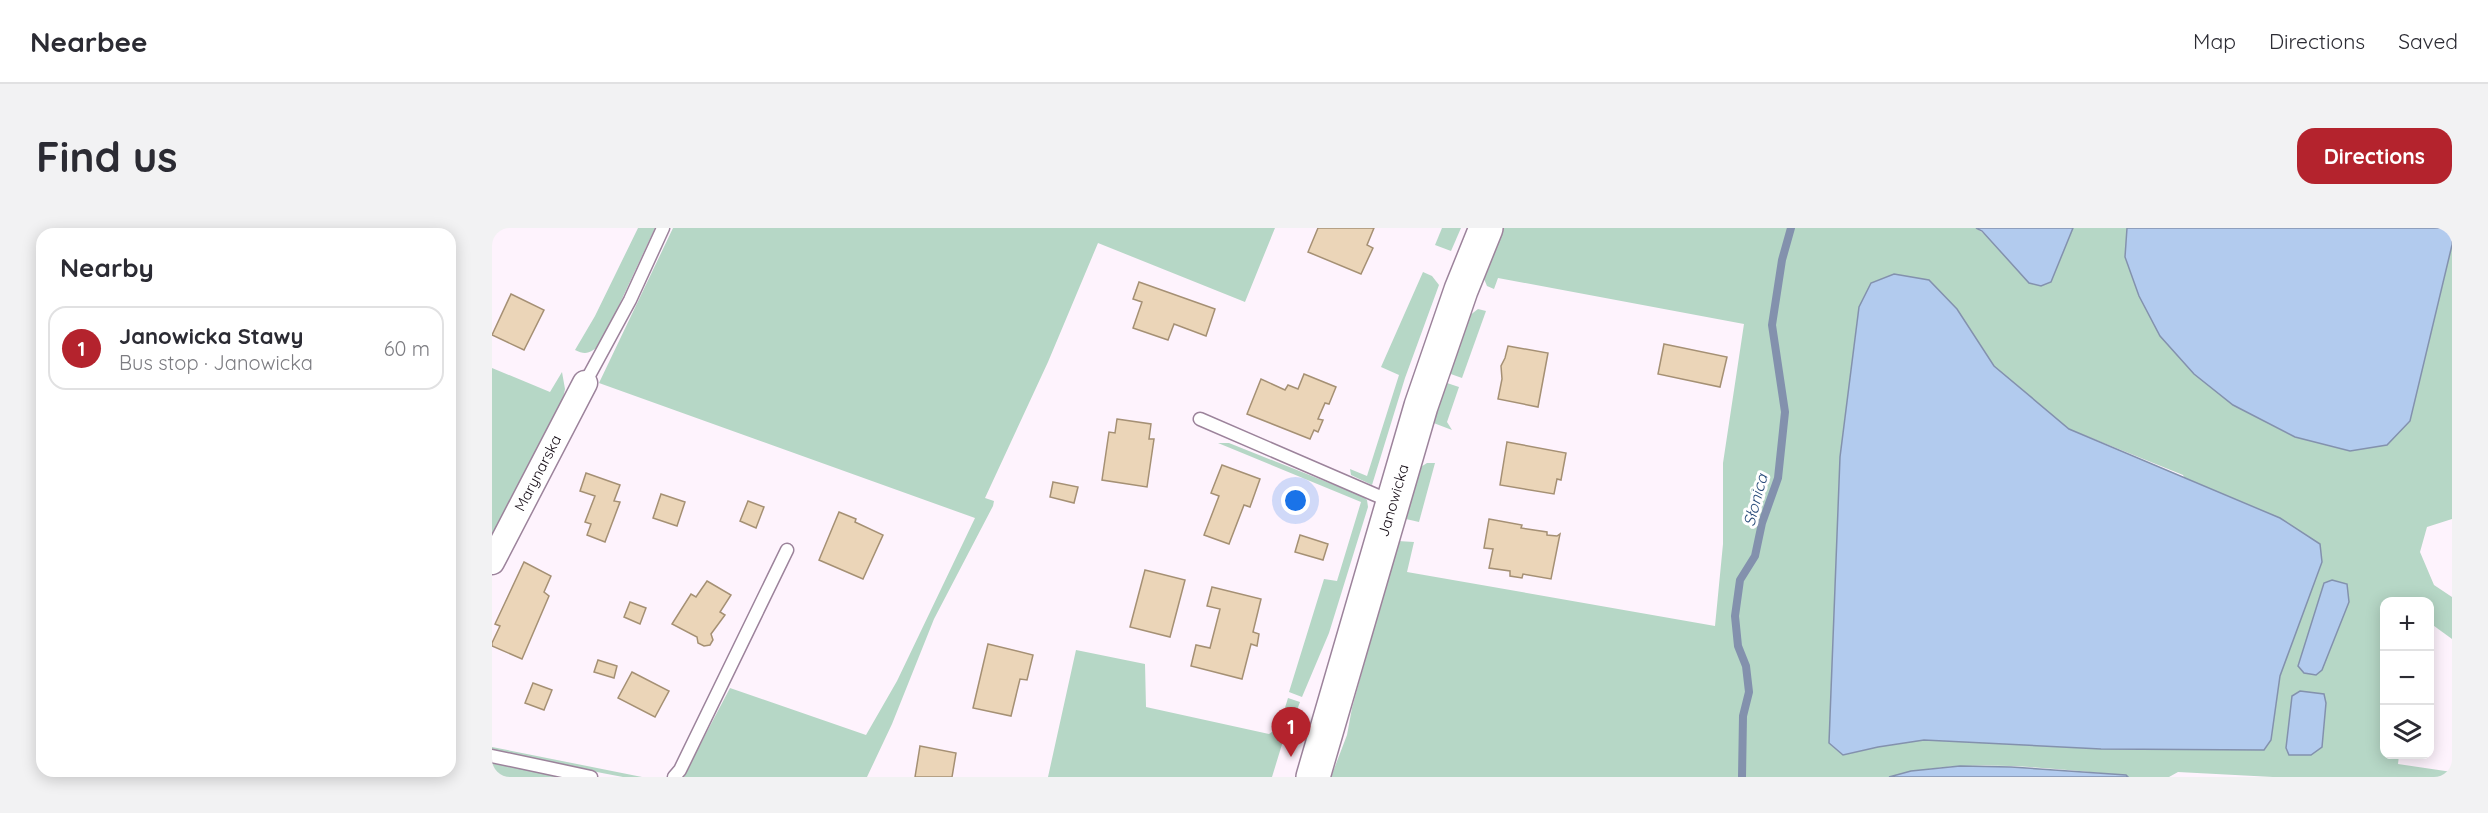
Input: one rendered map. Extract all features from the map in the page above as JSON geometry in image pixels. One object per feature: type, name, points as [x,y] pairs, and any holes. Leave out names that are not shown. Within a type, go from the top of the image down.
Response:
[{"type":"street","name":"Janowicka","points":[[1313,777],[1393,502],[1442,345],[1486,228]]},
{"type":"street","name":"Marynarska","points":[[492,562],[585,383]]},
{"type":"lane","points":[[585,383],[630,300],[663,228]]},
{"type":"lane","points":[[1200,419],[1393,502]]},
{"type":"lane","points":[[674,777],[680,770],[787,550]]},
{"type":"lane","points":[[492,756],[591,777]]},
{"type":"green space","points":[[638,228],[655,228],[601,344],[589,352],[583,353],[575,350],[595,316]]},
{"type":"green space","points":[[673,228],[1275,228],[1245,302],[1098,243],[1048,362],[985,498],[994,501],[993,506],[934,619],[892,724],[867,777],[683,777],[730,688],[866,735],[897,681],[975,518],[599,383]]},
{"type":"green space","points":[[1442,228],[1461,228],[1451,251],[1435,245]]},
{"type":"green space","points":[[1501,228],[1976,228],[2051,282],[2073,228],[2127,228],[2125,257],[2233,405],[2295,437],[2350,451],[2431,330],[2452,245],[2452,519],[2427,527],[2420,552],[2434,585],[2452,597],[2452,639],[2434,626],[2434,597],[2380,597],[2380,759],[2399,759],[2398,764],[2452,772],[2452,777],[2273,777],[2178,772],[2169,777],[2128,777],[2037,767],[1977,766],[1947,767],[1889,777],[1331,777],[1347,735],[1352,708],[1398,541],[1414,542],[1407,572],[1715,626],[1723,544],[1723,463],[1744,324],[1498,278],[1494,289],[1487,286],[1482,274]],"holes":[[[1859,307],[1957,309],[1994,366],[2069,429],[2183,475],[2280,676],[2271,740],[2264,750],[2101,749],[1924,740],[1843,755],[1829,743],[1840,457]]]},
{"type":"green space","points":[[1423,272],[1432,276],[1439,285],[1405,378],[1372,485],[1351,475],[1350,469],[1367,476],[1399,375],[1381,367]]},
{"type":"green space","points":[[1478,309],[1486,311],[1462,378],[1448,373],[1469,316]]},
{"type":"green space","points":[[492,368],[550,392],[562,372],[565,389],[562,404],[492,546]]},
{"type":"green space","points":[[1444,382],[1459,387],[1447,422],[1452,430],[1431,422]]},
{"type":"green space","points":[[1218,443],[1229,443],[1367,500],[1368,507],[1329,633],[1302,697],[1289,692],[1324,579],[1337,581],[1361,502]]},
{"type":"green space","points":[[1427,463],[1435,463],[1419,522],[1406,519],[1403,514],[1416,470]]},
{"type":"green space","points":[[1076,650],[1145,664],[1146,707],[1269,734],[1279,727],[1288,698],[1300,702],[1296,713],[1291,715],[1272,777],[1048,777]]},
{"type":"green space","points":[[492,747],[642,777],[623,777],[492,752]]},
{"type":"green space","points":[[492,763],[562,777],[492,777]]},
{"type":"water","points":[[1976,228],[2073,228],[2051,282],[2041,286],[2029,283],[1982,231]]},
{"type":"water","points":[[2127,228],[2452,228],[2452,245],[2410,421],[2387,445],[2350,451],[2295,437],[2233,405],[2194,374],[2160,336],[2139,296],[2125,257]]},
{"type":"water","points":[[1894,274],[1929,280],[1957,309],[1994,366],[2069,429],[2280,518],[2320,544],[2322,562],[2280,676],[2271,740],[2264,750],[2101,749],[1924,740],[1843,755],[1829,743],[1840,457],[1859,307],[1871,283]]},
{"type":"water","points":[[2332,580],[2347,584],[2349,602],[2322,670],[2316,675],[2304,673],[2298,666],[2324,583]]},
{"type":"water","points":[[2300,691],[2324,694],[2326,703],[2322,747],[2311,755],[2289,755],[2286,748],[2292,696]]},
{"type":"water","points":[[1960,766],[2011,767],[2126,775],[2128,777],[1889,777],[1911,771]]},
{"type":"building","points":[[1318,228],[1374,228],[1367,245],[1373,248],[1361,274],[1308,252]]},
{"type":"building","points":[[1139,282],[1215,309],[1206,336],[1174,324],[1168,340],[1133,328],[1142,302],[1133,299]]},
{"type":"building","points":[[511,294],[544,310],[524,350],[492,335]]},
{"type":"building","points":[[1664,344],[1727,357],[1720,387],[1658,374]]},
{"type":"building","points":[[1508,346],[1548,353],[1538,407],[1498,399],[1502,379],[1501,366]]},
{"type":"building","points":[[1304,374],[1336,387],[1329,404],[1325,403],[1318,419],[1323,420],[1318,432],[1314,430],[1310,439],[1247,414],[1261,379],[1285,390],[1288,385],[1298,389]]},
{"type":"building","points":[[1117,419],[1151,424],[1149,439],[1154,439],[1147,487],[1102,480],[1109,432],[1115,433]]},
{"type":"building","points":[[1507,442],[1566,453],[1561,480],[1557,479],[1554,494],[1500,485]]},
{"type":"building","points":[[1222,465],[1260,479],[1250,507],[1244,505],[1229,544],[1204,535],[1219,496],[1211,493]]},
{"type":"building","points":[[586,473],[620,485],[614,501],[620,502],[605,542],[587,535],[591,524],[585,522],[595,496],[580,491]]},
{"type":"building","points":[[1053,482],[1078,487],[1074,503],[1050,497]]},
{"type":"building","points":[[661,494],[685,502],[677,526],[653,518]]},
{"type":"building","points":[[748,501],[764,507],[756,528],[740,521]]},
{"type":"building","points":[[839,512],[883,535],[863,579],[819,560]]},
{"type":"building","points":[[1489,519],[1522,525],[1521,528],[1547,532],[1547,535],[1560,534],[1551,579],[1523,574],[1522,578],[1510,576],[1510,571],[1489,568],[1493,549],[1484,548]]},
{"type":"building","points":[[1300,535],[1328,544],[1323,560],[1295,552]]},
{"type":"building","points":[[524,562],[551,576],[544,592],[549,596],[522,659],[492,646],[492,643],[500,626],[495,624]]},
{"type":"building","points":[[1145,570],[1185,580],[1170,637],[1130,627]]},
{"type":"building","points":[[707,581],[731,595],[720,612],[725,615],[711,634],[713,640],[710,645],[704,646],[698,643],[697,637],[672,624],[691,594],[696,597]]},
{"type":"building","points":[[1212,587],[1261,599],[1253,632],[1259,634],[1257,646],[1251,644],[1242,679],[1191,666],[1196,645],[1210,648],[1220,609],[1207,606]]},
{"type":"building","points":[[630,602],[646,608],[640,624],[624,617]]},
{"type":"building","points":[[988,644],[1033,655],[1027,680],[1020,679],[1011,716],[973,708]]},
{"type":"building","points":[[598,660],[617,666],[614,678],[594,672]]},
{"type":"building","points":[[632,672],[669,691],[655,717],[618,698]]},
{"type":"building","points":[[533,683],[552,690],[544,710],[525,703]]},
{"type":"building","points":[[920,746],[956,753],[952,777],[915,777]]},
{"type":"waterway","name":"Słonica","points":[[1742,777],[1743,716],[1749,692],[1746,666],[1738,646],[1735,616],[1740,580],[1755,556],[1762,523],[1778,478],[1785,412],[1772,325],[1782,260],[1791,228]]},
{"type":"place","name":"Janowicka Stawy","points":[[1291,757]]}]
